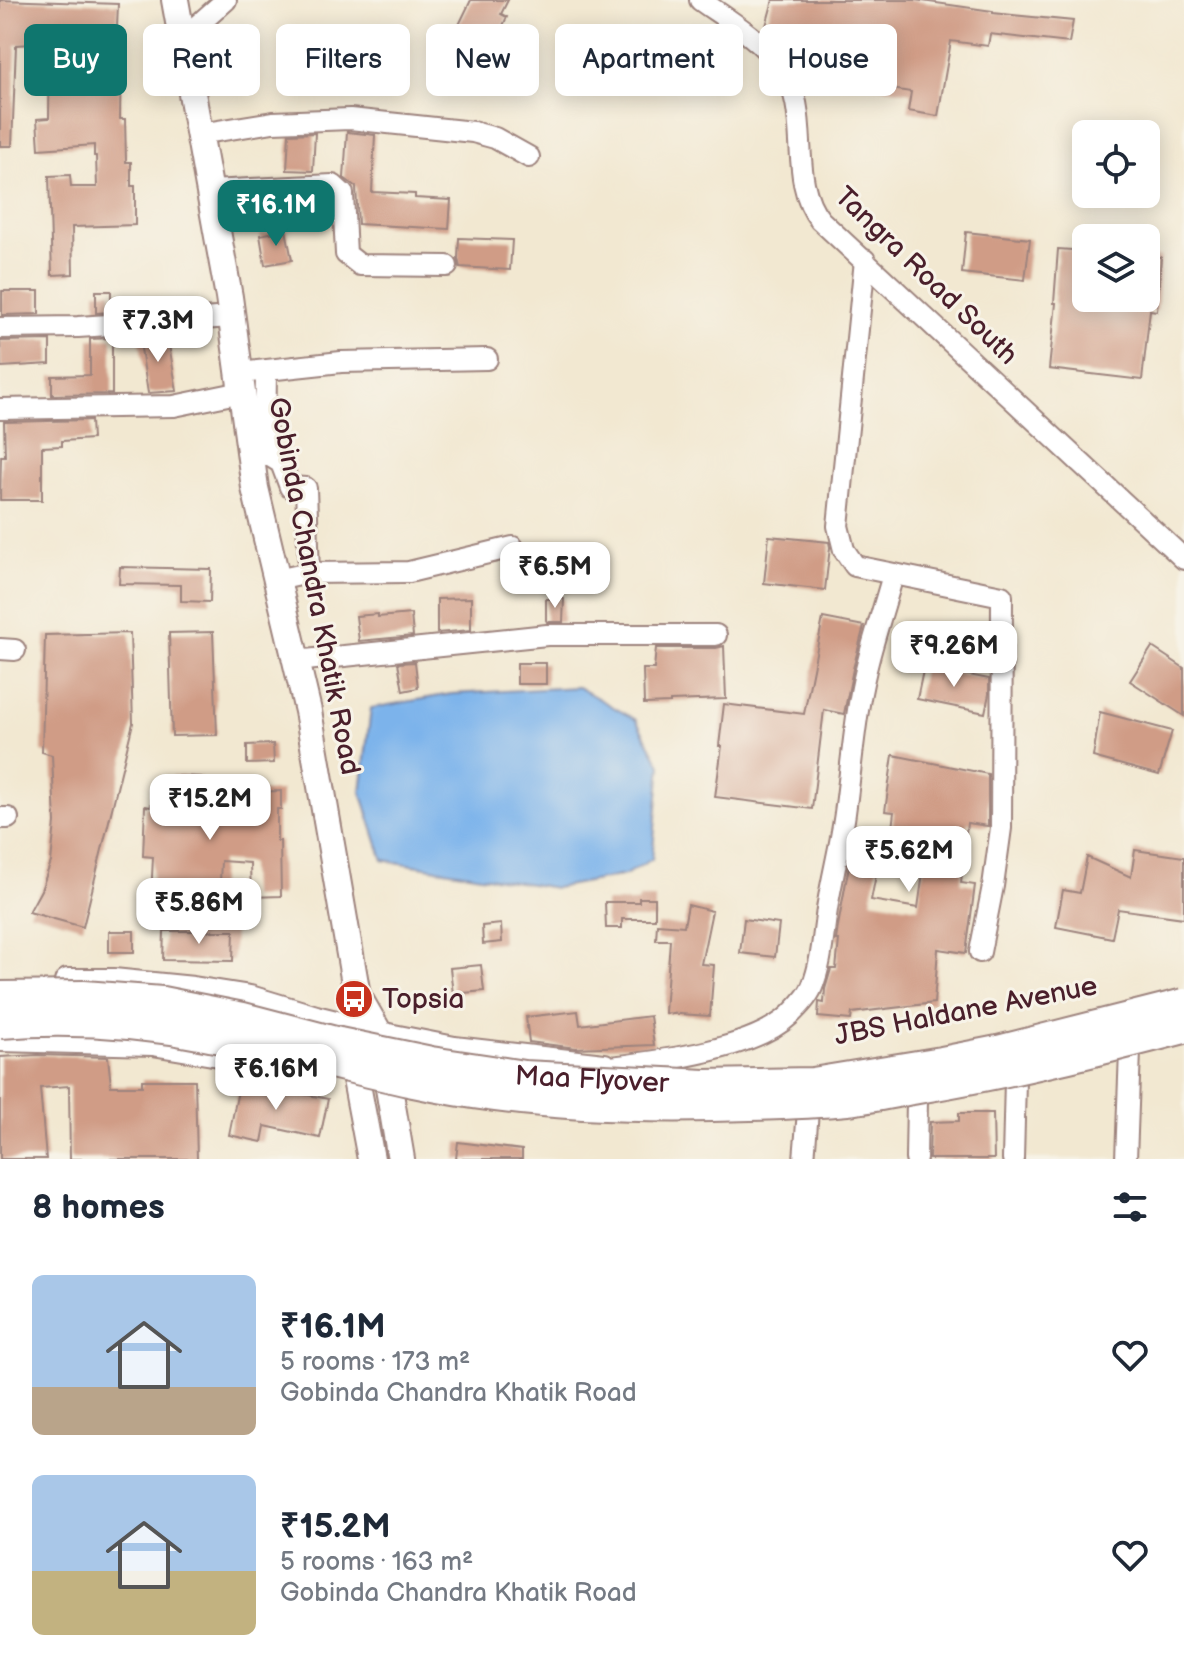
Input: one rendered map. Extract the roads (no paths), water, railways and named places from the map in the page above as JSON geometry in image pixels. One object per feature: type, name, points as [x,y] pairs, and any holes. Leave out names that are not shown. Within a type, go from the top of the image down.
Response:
[{"type":"highway","name":"Maa Flyover","points":[[0,997],[84,996],[162,1002],[243,1018],[339,1043],[462,1066],[540,1077],[705,1085],[813,1083],[942,1062],[1184,1004]]},
{"type":"highway","name":"Maa Flyover","points":[[0,1023],[70,1021],[203,1034],[431,1085],[495,1096],[572,1104],[702,1107],[835,1101],[947,1084],[1055,1061],[1184,1028]]},
{"type":"main road","name":"Gobinda Chandra Khatik Road","points":[[175,0],[179,24]]},
{"type":"main road","name":"Gobinda Chandra Khatik Road","points":[[192,96],[232,317],[255,488],[311,726],[357,995]]},
{"type":"main road","name":"JBS Haldane Avenue","points":[[0,984],[113,982],[193,990],[250,999],[380,1035],[454,1050],[611,1067],[651,1076],[753,1076],[844,1070],[905,1061],[1184,997]]},
{"type":"main road","points":[[357,995],[346,1026],[369,1159]]},
{"type":"main road","points":[[357,995],[380,1035],[401,1159]]},
{"type":"main road","points":[[0,1038],[153,1042],[223,1053],[457,1104],[545,1114],[732,1117],[825,1111],[917,1099],[996,1085],[1184,1037]]},
{"type":"street","points":[[199,24],[226,0]]},
{"type":"street","name":"Tangra Road South","points":[[700,0],[761,44],[782,68],[797,103],[805,193],[811,209],[820,220],[1184,559]]},
{"type":"street","points":[[199,134],[273,122],[350,119],[473,132],[495,138],[529,157]]},
{"type":"street","points":[[210,191],[333,185],[343,194],[346,254],[360,265],[447,266]]},
{"type":"street","points":[[865,260],[838,526],[844,550],[855,566],[1002,596],[1001,828],[980,952]]},
{"type":"street","points":[[0,328],[78,327],[232,317]]},
{"type":"street","points":[[0,409],[174,406],[266,370],[341,362],[487,359]]},
{"type":"street","points":[[266,370],[265,453],[281,463],[290,487],[306,488],[309,573]]},
{"type":"street","points":[[277,580],[309,573],[409,572],[513,547]]},
{"type":"street","points":[[611,1067],[661,1061],[762,1034],[788,1017],[809,993],[823,940],[845,817],[858,707],[893,575]]},
{"type":"street","points":[[296,661],[547,635],[716,635]]},
{"type":"street","points":[[1126,1159],[1130,1051]]},
{"type":"street","points":[[1013,1159],[1015,1080]]},
{"type":"street","points":[[916,1159],[917,1099]]},
{"type":"street","points":[[804,1159],[808,1111]]},
{"type":"water","points":[[578,687],[636,720],[661,765],[652,859],[625,875],[555,888],[383,860],[361,792],[371,708],[451,694]]},
{"type":"place","name":"Topsia","points":[[354,999]]}]
